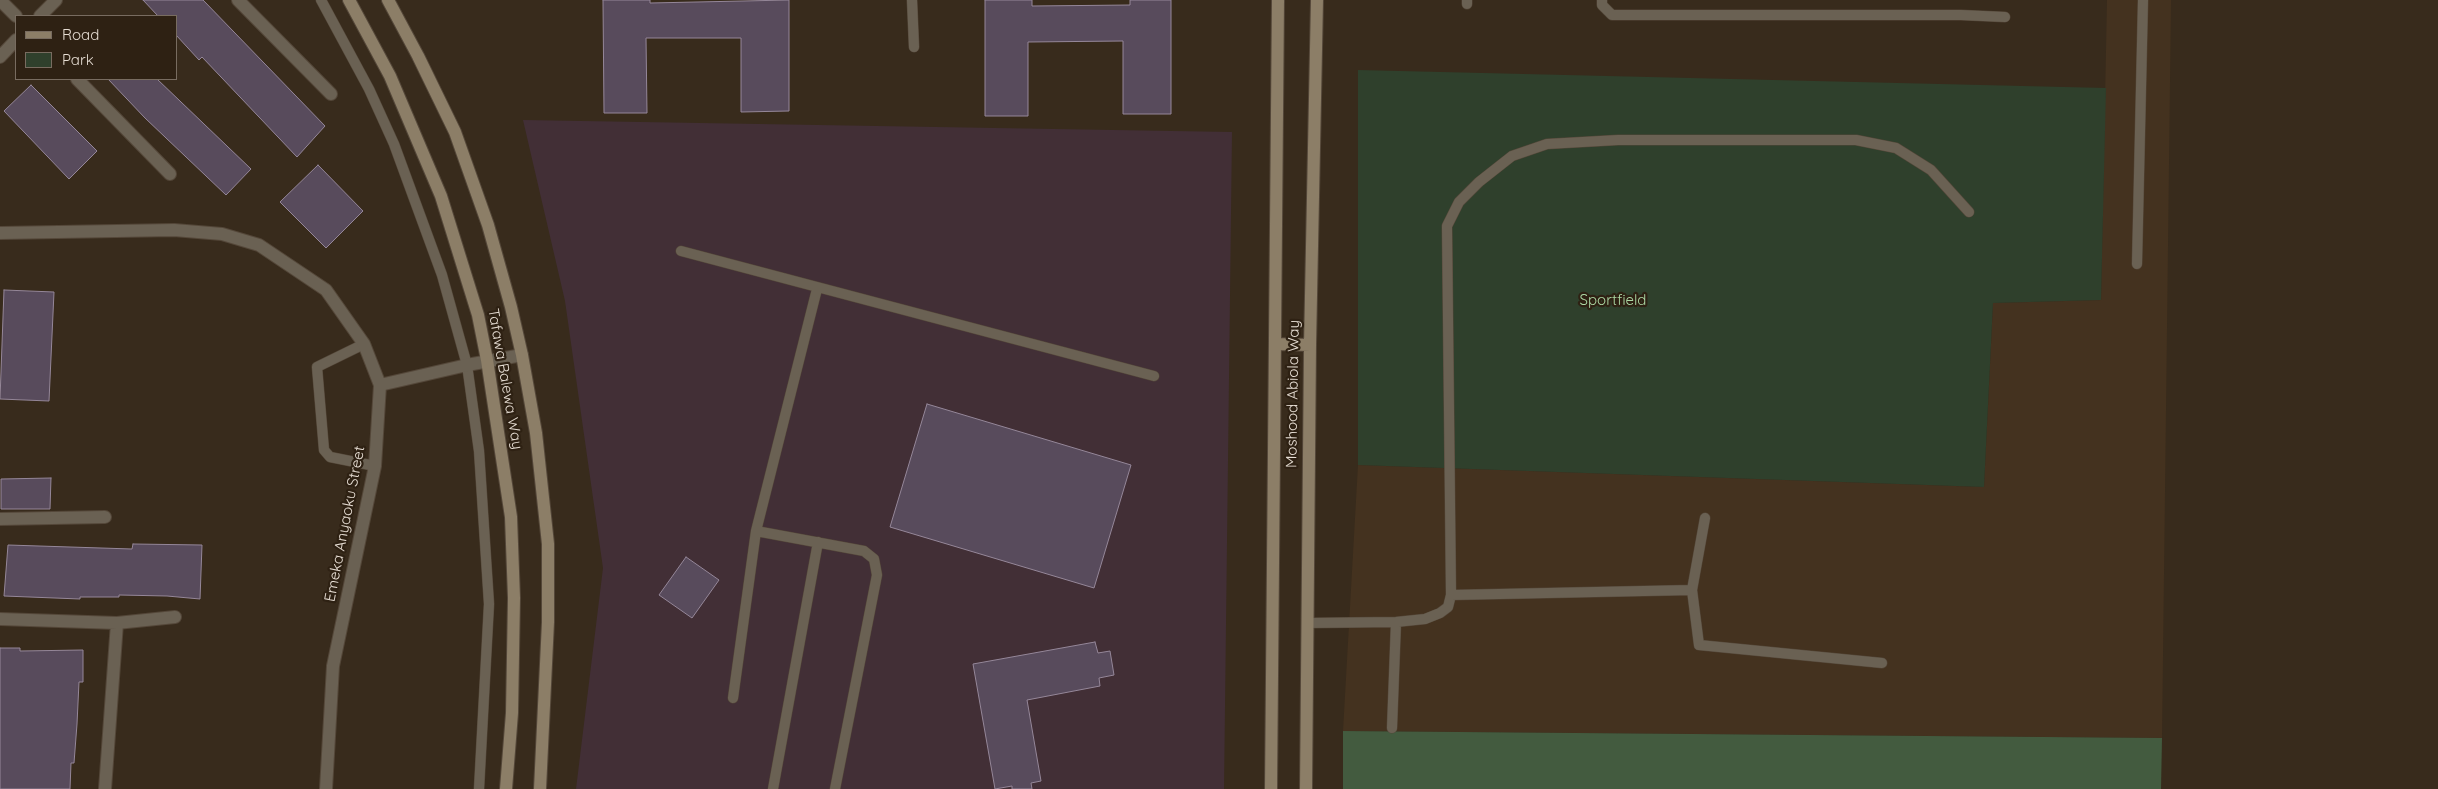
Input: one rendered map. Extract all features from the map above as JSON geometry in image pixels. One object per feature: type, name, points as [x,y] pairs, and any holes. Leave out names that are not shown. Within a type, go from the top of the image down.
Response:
[{"type":"main road","name":"Tafawa Balewa Way","points":[[349,0],[390,76],[441,196],[478,315],[488,360],[511,516],[514,580],[512,713],[506,789]]},
{"type":"main road","name":"Tafawa Balewa Way","points":[[388,0],[455,132],[488,226],[511,307],[522,355],[536,433],[548,544],[548,622],[540,789]]},
{"type":"main road","name":"Moshood Abiola Way","points":[[1271,789],[1278,0]]},
{"type":"main road","name":"Moshood Abiola Way","points":[[1306,789],[1310,345],[1316,0]]},
{"type":"main road","points":[[1275,344],[1310,345]]},
{"type":"street","points":[[0,0],[15,15]]},
{"type":"street","points":[[41,15],[56,0]]},
{"type":"street","points":[[238,0],[331,94]]},
{"type":"street","points":[[0,57],[15,41]]},
{"type":"street","points":[[78,80],[170,174]]},
{"type":"street","name":"Emeka Anyaoku Street","points":[[0,233],[174,230],[222,234],[259,245],[326,290],[364,344],[380,385],[375,466],[333,666],[326,789]]},
{"type":"street","points":[[380,385],[467,364],[522,355]]},
{"type":"street","points":[[0,519],[105,517]]},
{"type":"street","points":[[0,619],[117,623],[175,617]]},
{"type":"street","points":[[106,789],[117,623]]},
{"type":"lane","points":[[321,0],[369,89],[394,144],[442,275],[467,364],[479,450],[489,604],[479,789]]},
{"type":"lane","points":[[912,0],[914,47]]},
{"type":"lane","points":[[1602,0],[1602,5],[1612,15],[1961,15],[2005,17]]},
{"type":"lane","points":[[2137,264],[2143,0]]},
{"type":"lane","points":[[1308,623],[1396,622],[1425,619],[1440,614],[1448,606],[1451,595],[1447,226],[1459,202],[1479,182],[1512,156],[1547,144],[1618,140],[1856,140],[1896,148],[1931,170],[1969,212]]},
{"type":"lane","points":[[681,252],[1154,376]]},
{"type":"lane","points":[[733,698],[756,530],[817,289]]},
{"type":"lane","points":[[364,344],[317,367],[324,450],[330,457],[375,466]]},
{"type":"lane","points":[[1705,518],[1692,590],[1699,645],[1882,663]]},
{"type":"lane","points":[[756,530],[864,551],[874,560],[877,575],[835,789]]},
{"type":"lane","points":[[772,789],[818,542]]},
{"type":"lane","points":[[1451,595],[1692,590]]},
{"type":"lane","points":[[1392,728],[1396,622]]},
{"type":"shaded area","points":[[2107,0],[2171,0],[2162,738],[1343,731],[1358,465],[1984,487],[1993,303],[2101,300]]},
{"type":"shaded area","points":[[523,120],[1232,132],[1224,789],[576,789],[603,568],[565,301]]},
{"type":"green space","name":"Sportfield","points":[[1358,70],[2106,88],[2101,300],[1993,303],[1984,487],[1358,465]]},
{"type":"green space","points":[[1343,731],[2162,738],[2161,789],[1343,789]]},
{"type":"building","points":[[143,0],[203,0],[325,126],[297,157],[202,57],[199,60],[178,37],[178,15],[157,15]]},
{"type":"building","points":[[603,0],[650,0],[650,3],[789,0],[789,111],[741,112],[741,38],[646,38],[647,113],[604,113]]},
{"type":"building","points":[[985,0],[1032,0],[1032,6],[1130,5],[1130,0],[1171,0],[1171,114],[1123,114],[1123,41],[1028,42],[1028,116],[985,116]]},
{"type":"building","points":[[109,80],[158,80],[251,169],[226,195],[145,118]]},
{"type":"building","points":[[31,85],[97,151],[69,179],[4,111]]},
{"type":"building","points":[[318,165],[363,211],[326,248],[280,202]]},
{"type":"building","points":[[4,290],[54,292],[49,401],[0,399]]},
{"type":"building","points":[[927,404],[1131,465],[1094,588],[890,527]]},
{"type":"building","points":[[51,478],[50,509],[1,509],[1,479]]},
{"type":"building","points":[[133,544],[202,545],[200,599],[119,595],[119,597],[80,597],[80,599],[4,596],[8,545],[132,549]]},
{"type":"building","points":[[686,557],[719,580],[692,618],[659,595]]},
{"type":"building","points":[[1095,642],[1098,653],[1110,651],[1114,675],[1099,678],[1100,686],[1027,700],[1041,781],[1031,783],[1032,789],[1012,789],[1012,786],[995,789],[973,664]]},
{"type":"building","points":[[0,648],[20,648],[20,651],[83,650],[83,682],[79,682],[74,763],[71,763],[70,789],[0,789]]}]
